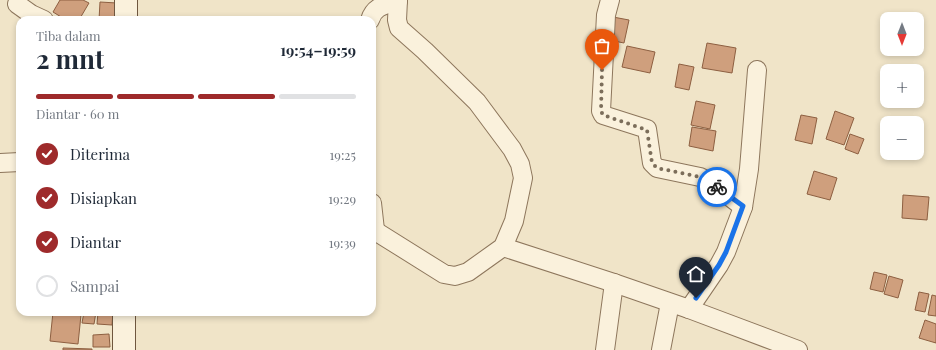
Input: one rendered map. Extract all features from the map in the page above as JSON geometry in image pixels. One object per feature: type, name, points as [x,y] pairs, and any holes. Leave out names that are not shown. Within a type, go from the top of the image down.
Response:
[{"type":"main road","points":[[126,0],[126,16]]},
{"type":"main road","points":[[124,316],[124,350]]},
{"type":"street","points":[[610,0],[606,15],[603,56],[601,111],[603,115],[647,130],[652,163],[657,168],[700,177],[743,206]]},
{"type":"street","points":[[371,16],[372,13],[379,7],[398,1],[397,20],[399,28],[425,51],[477,102],[512,149],[520,164],[523,178],[522,190],[514,221],[503,247],[468,272],[455,276],[444,274],[376,230]]},
{"type":"street","points":[[17,4],[35,16]]},
{"type":"street","points":[[689,309],[723,258],[743,206],[750,162],[757,70]]},
{"type":"street","points":[[0,163],[16,162]]},
{"type":"street","points":[[503,247],[689,309],[798,350]]},
{"type":"street","points":[[605,350],[614,283]]},
{"type":"street","points":[[661,350],[670,303]]},
{"type":"building","points":[[60,0],[83,0],[89,3],[81,16],[60,16],[53,12]]},
{"type":"building","points":[[100,2],[117,3],[115,16],[99,16]]},
{"type":"building","points":[[613,17],[629,20],[624,43],[609,40]]},
{"type":"building","points":[[707,43],[736,48],[732,73],[702,68]]},
{"type":"building","points":[[627,46],[655,52],[650,73],[622,67]]},
{"type":"building","points":[[679,64],[694,67],[689,90],[675,87]]},
{"type":"building","points":[[696,101],[715,105],[710,129],[691,125]]},
{"type":"building","points":[[835,111],[854,118],[844,145],[826,139]]},
{"type":"building","points":[[801,115],[817,118],[812,144],[795,140]]},
{"type":"building","points":[[692,127],[716,131],[713,151],[689,146]]},
{"type":"building","points":[[850,134],[864,139],[858,154],[845,149]]},
{"type":"building","points":[[814,171],[837,178],[830,200],[807,194]]},
{"type":"building","points":[[903,195],[929,197],[927,220],[902,218]]},
{"type":"building","points":[[874,272],[887,275],[883,292],[870,289]]},
{"type":"building","points":[[889,276],[903,280],[898,298],[884,294]]},
{"type":"building","points":[[919,292],[929,294],[925,312],[915,310]]},
{"type":"building","points":[[932,295],[936,296],[936,316],[928,315]]},
{"type":"building","points":[[53,316],[81,316],[78,344],[50,341]]},
{"type":"building","points":[[83,316],[95,316],[94,324],[82,323]]},
{"type":"building","points":[[98,316],[113,316],[112,325],[97,324]]},
{"type":"building","points":[[925,320],[936,324],[936,343],[919,338]]},
{"type":"building","points":[[109,334],[110,347],[93,347],[93,335]]},
{"type":"building","points":[[63,348],[92,349],[92,350],[63,350]]},
{"type":"way so far","points":[[602,70],[601,111],[603,115],[642,127],[647,130],[649,132],[650,156],[652,163],[657,168],[700,177],[717,187]]},
{"type":"route","points":[[696,298],[719,265],[726,252],[740,218],[743,206],[717,187]]}]
